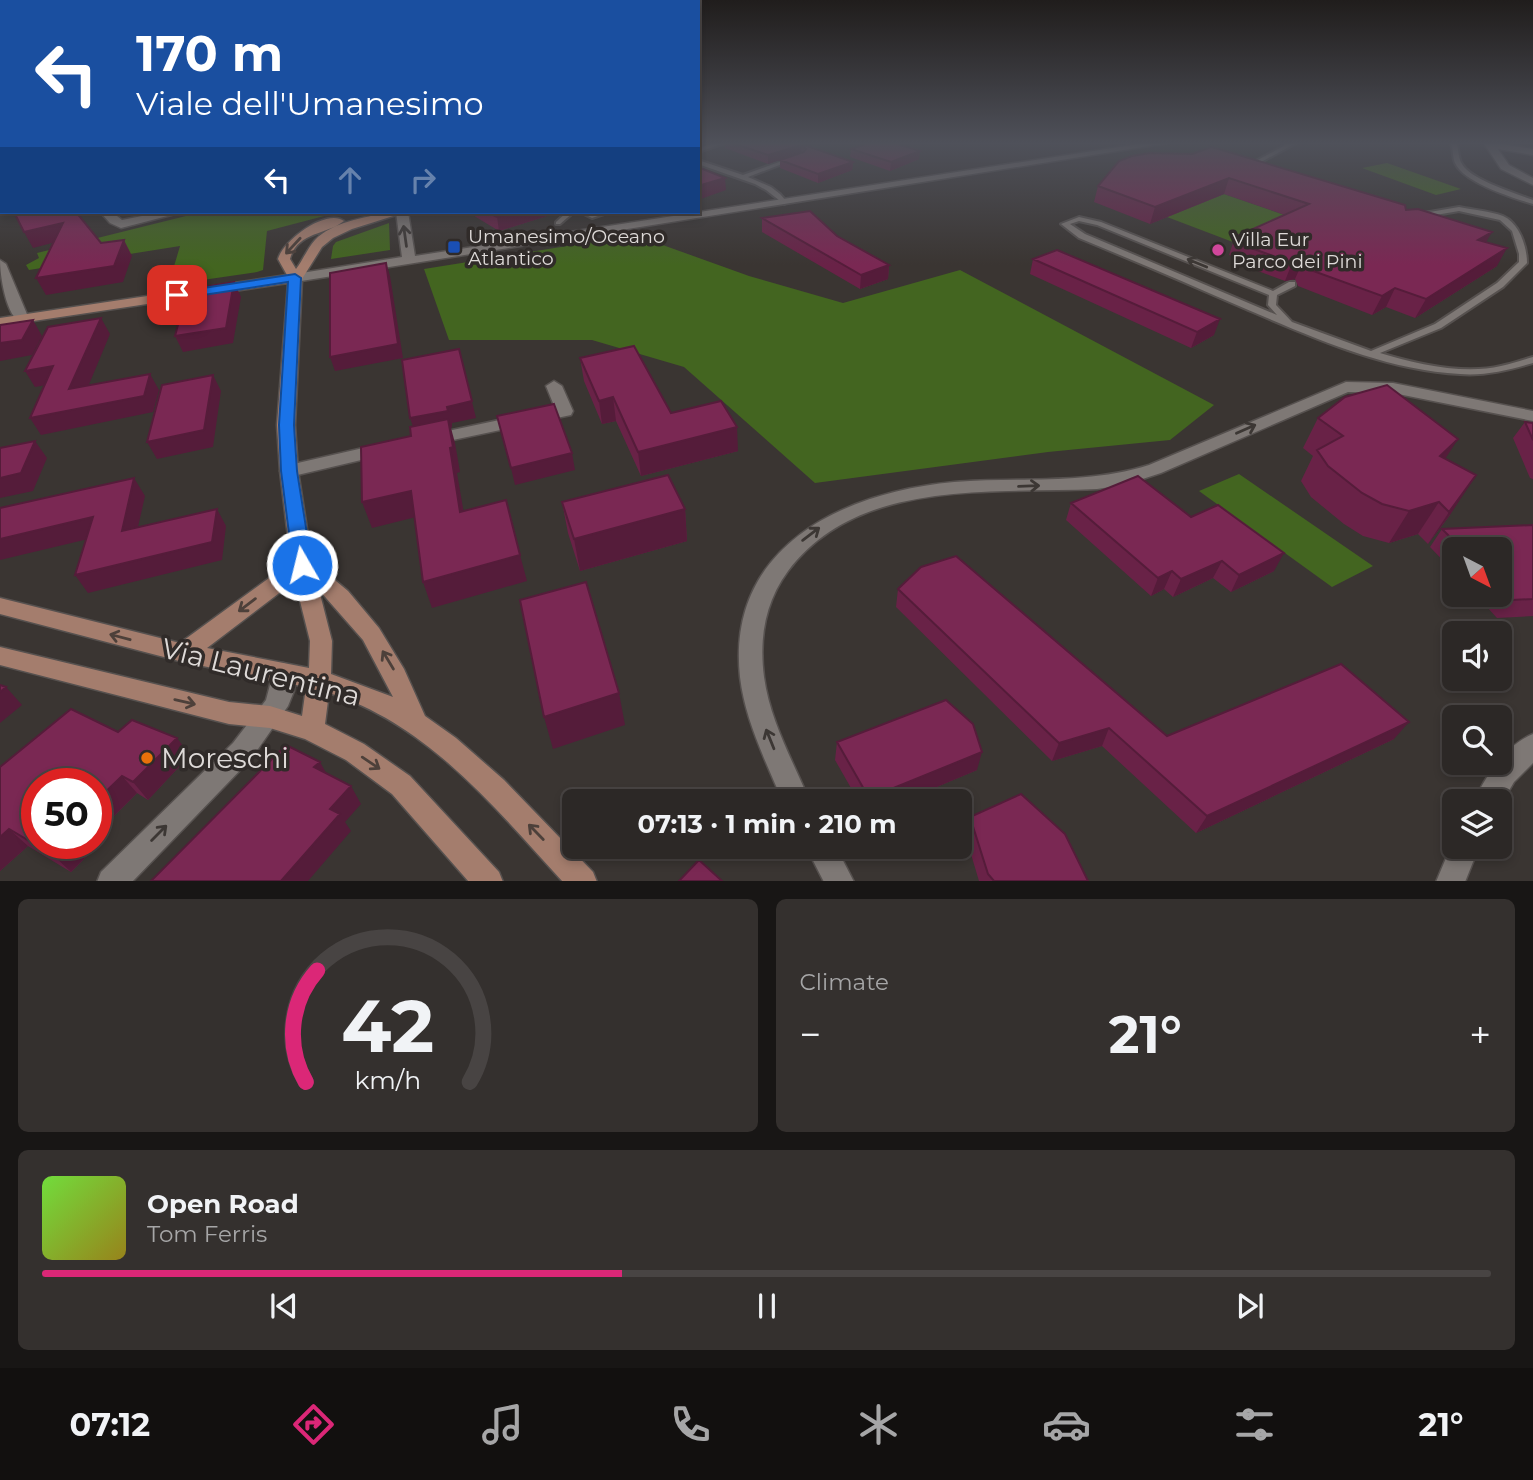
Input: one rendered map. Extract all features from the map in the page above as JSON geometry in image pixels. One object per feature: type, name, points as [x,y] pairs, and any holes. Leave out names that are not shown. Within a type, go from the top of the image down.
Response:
[{"type":"main road","points":[[312,730],[321,641],[302,565],[289,471],[286,425],[295,278],[284,259],[285,252],[292,244],[315,229],[364,214]]},
{"type":"main road","points":[[0,322],[295,278],[308,264],[318,244],[327,237],[394,214]]},
{"type":"main road","points":[[183,653],[302,565]]},
{"type":"main road","points":[[302,565],[336,591],[366,626],[396,673],[415,722]]},
{"type":"main road","name":"Via Laurentina","points":[[0,606],[183,653],[317,681],[380,703],[415,722],[452,750],[583,881]]},
{"type":"main road","name":"Via Laurentina","points":[[0,656],[229,713],[270,717],[312,730],[355,752],[401,785],[485,880]]},
{"type":"street","points":[[295,278],[905,183]]},
{"type":"street","points":[[108,214],[117,223],[148,215]]},
{"type":"street","points":[[401,214],[409,260]]},
{"type":"street","points":[[0,264],[22,319]]},
{"type":"street","points":[[289,471],[565,411],[554,386]]},
{"type":"street","points":[[792,789],[762,719],[752,678],[750,636],[761,598],[779,566],[803,540],[828,523],[870,503],[915,493],[1097,483],[1124,479],[1148,472],[1329,392],[1346,387],[1393,388],[1533,416]]},
{"type":"street","points":[[111,881],[242,751],[270,717],[282,691],[283,673]]},
{"type":"street","points":[[1495,789],[1505,774],[1533,747]]},
{"type":"street","points":[[827,859],[840,881]]},
{"type":"street","points":[[1450,881],[1460,859]]},
{"type":"lane","points":[[754,183],[778,195],[784,202]]},
{"type":"lane","points":[[1489,183],[1533,202]]},
{"type":"lane","points":[[1373,353],[1438,326],[1500,285],[1523,263],[1524,254],[1515,230],[1509,222],[1497,216],[1450,209],[1411,219]]},
{"type":"lane","points":[[558,223],[569,214]]},
{"type":"lane","points":[[1292,284],[1273,294],[1099,223],[1079,219],[1065,224],[1082,236],[1288,322],[1373,353],[1427,368],[1462,372],[1498,371],[1533,360]]},
{"type":"lane","points":[[1273,294],[1272,305],[1288,322]]},
{"type":"green space","points":[[1403,183],[1444,183],[1461,189],[1436,195]]},
{"type":"green space","points":[[1224,194],[1302,221],[1246,247],[1167,217]]},
{"type":"green space","points":[[194,214],[328,215],[267,231],[263,270],[175,284],[170,280],[180,246],[29,270],[26,265],[39,258],[37,253]]},
{"type":"green space","points":[[389,223],[390,250],[331,259],[336,242]]},
{"type":"green space","points":[[635,235],[749,276],[843,303],[960,270],[1214,405],[1170,440],[1048,452],[815,483],[684,367],[592,340],[449,340],[424,269]]},
{"type":"green space","points":[[1239,474],[1373,566],[1332,587],[1199,491]]},
{"type":"building","points":[[1100,183],[1216,183],[1155,207],[1098,186]]},
{"type":"building","points":[[1245,183],[1332,183],[1405,205],[1406,210],[1418,209],[1492,232],[1478,240],[1507,248],[1426,299],[1395,288],[1382,296],[1305,268],[1303,261],[1292,263],[1243,245],[1249,242],[1235,237],[1309,204]]},
{"type":"building","points":[[810,211],[837,236],[889,265],[861,275],[762,218]]},
{"type":"building","points":[[15,214],[78,214],[101,243],[124,240],[114,266],[36,278],[63,223],[24,232]]},
{"type":"building","points":[[1057,250],[1220,319],[1197,332],[1033,259]]},
{"type":"building","points":[[386,263],[398,344],[330,357],[330,273]]},
{"type":"building","points":[[234,282],[226,328],[175,336],[184,302],[188,301],[191,289]]},
{"type":"building","points":[[101,318],[69,389],[150,374],[144,396],[30,418],[53,366],[25,371],[48,327]]},
{"type":"building","points":[[33,320],[22,340],[0,343],[0,325]]},
{"type":"building","points":[[634,346],[671,413],[721,401],[737,427],[638,452],[613,397],[599,401],[580,358]]},
{"type":"building","points":[[459,349],[472,401],[447,407],[448,411],[410,418],[402,360]]},
{"type":"building","points":[[213,375],[204,430],[147,442],[162,385]]},
{"type":"building","points":[[1387,385],[1458,439],[1440,456],[1476,475],[1449,512],[1439,502],[1409,511],[1382,504],[1362,493],[1328,466],[1317,450],[1343,436],[1318,418],[1345,397]]},
{"type":"building","points":[[554,404],[572,453],[511,468],[497,416]]},
{"type":"building","points":[[448,419],[460,512],[506,500],[520,555],[423,582],[411,491],[362,502],[361,447],[411,436],[410,427]]},
{"type":"building","points":[[1525,422],[1533,423],[1533,440]]},
{"type":"building","points":[[35,441],[21,473],[0,478],[0,448]]},
{"type":"building","points":[[668,475],[685,509],[574,539],[562,502]]},
{"type":"building","points":[[1138,476],[1191,517],[1218,505],[1284,553],[1239,575],[1222,561],[1181,579],[1172,571],[1158,578],[1071,503]]},
{"type":"building","points":[[134,478],[122,531],[217,509],[212,542],[75,575],[93,517],[0,539],[0,508]]},
{"type":"building","points":[[1533,525],[1533,599],[1512,600],[1512,537],[1450,537],[1442,529]]},
{"type":"building","points":[[956,556],[1167,736],[1341,664],[1409,722],[1207,816],[1109,728],[1059,743],[898,589],[921,567]]},
{"type":"building","points":[[586,582],[619,693],[544,717],[520,600]]},
{"type":"building","points":[[946,700],[973,724],[982,752],[891,789],[864,789],[837,742]]},
{"type":"building","points":[[71,709],[118,732],[132,720],[177,738],[133,782],[122,776],[112,786],[112,768],[21,768],[21,836],[9,829],[0,837],[0,767]]},
{"type":"building","points":[[286,745],[320,762],[314,767],[351,786],[330,809],[340,814],[281,881],[151,881]]},
{"type":"building","points":[[1021,794],[1065,834],[1088,881],[994,881],[988,874],[972,816]]},
{"type":"building","points":[[699,860],[722,881],[679,881]]},
{"type":"place","name":"Umanesimo/Oceano Atlantico","points":[[454,247]]},
{"type":"place","name":"Villa Eur Parco dei Pini","points":[[1218,250]]},
{"type":"place","name":"Moreschi","points":[[147,758]]},
{"type":"route","points":[[177,295],[295,278],[286,425],[289,471],[302,565]]}]
